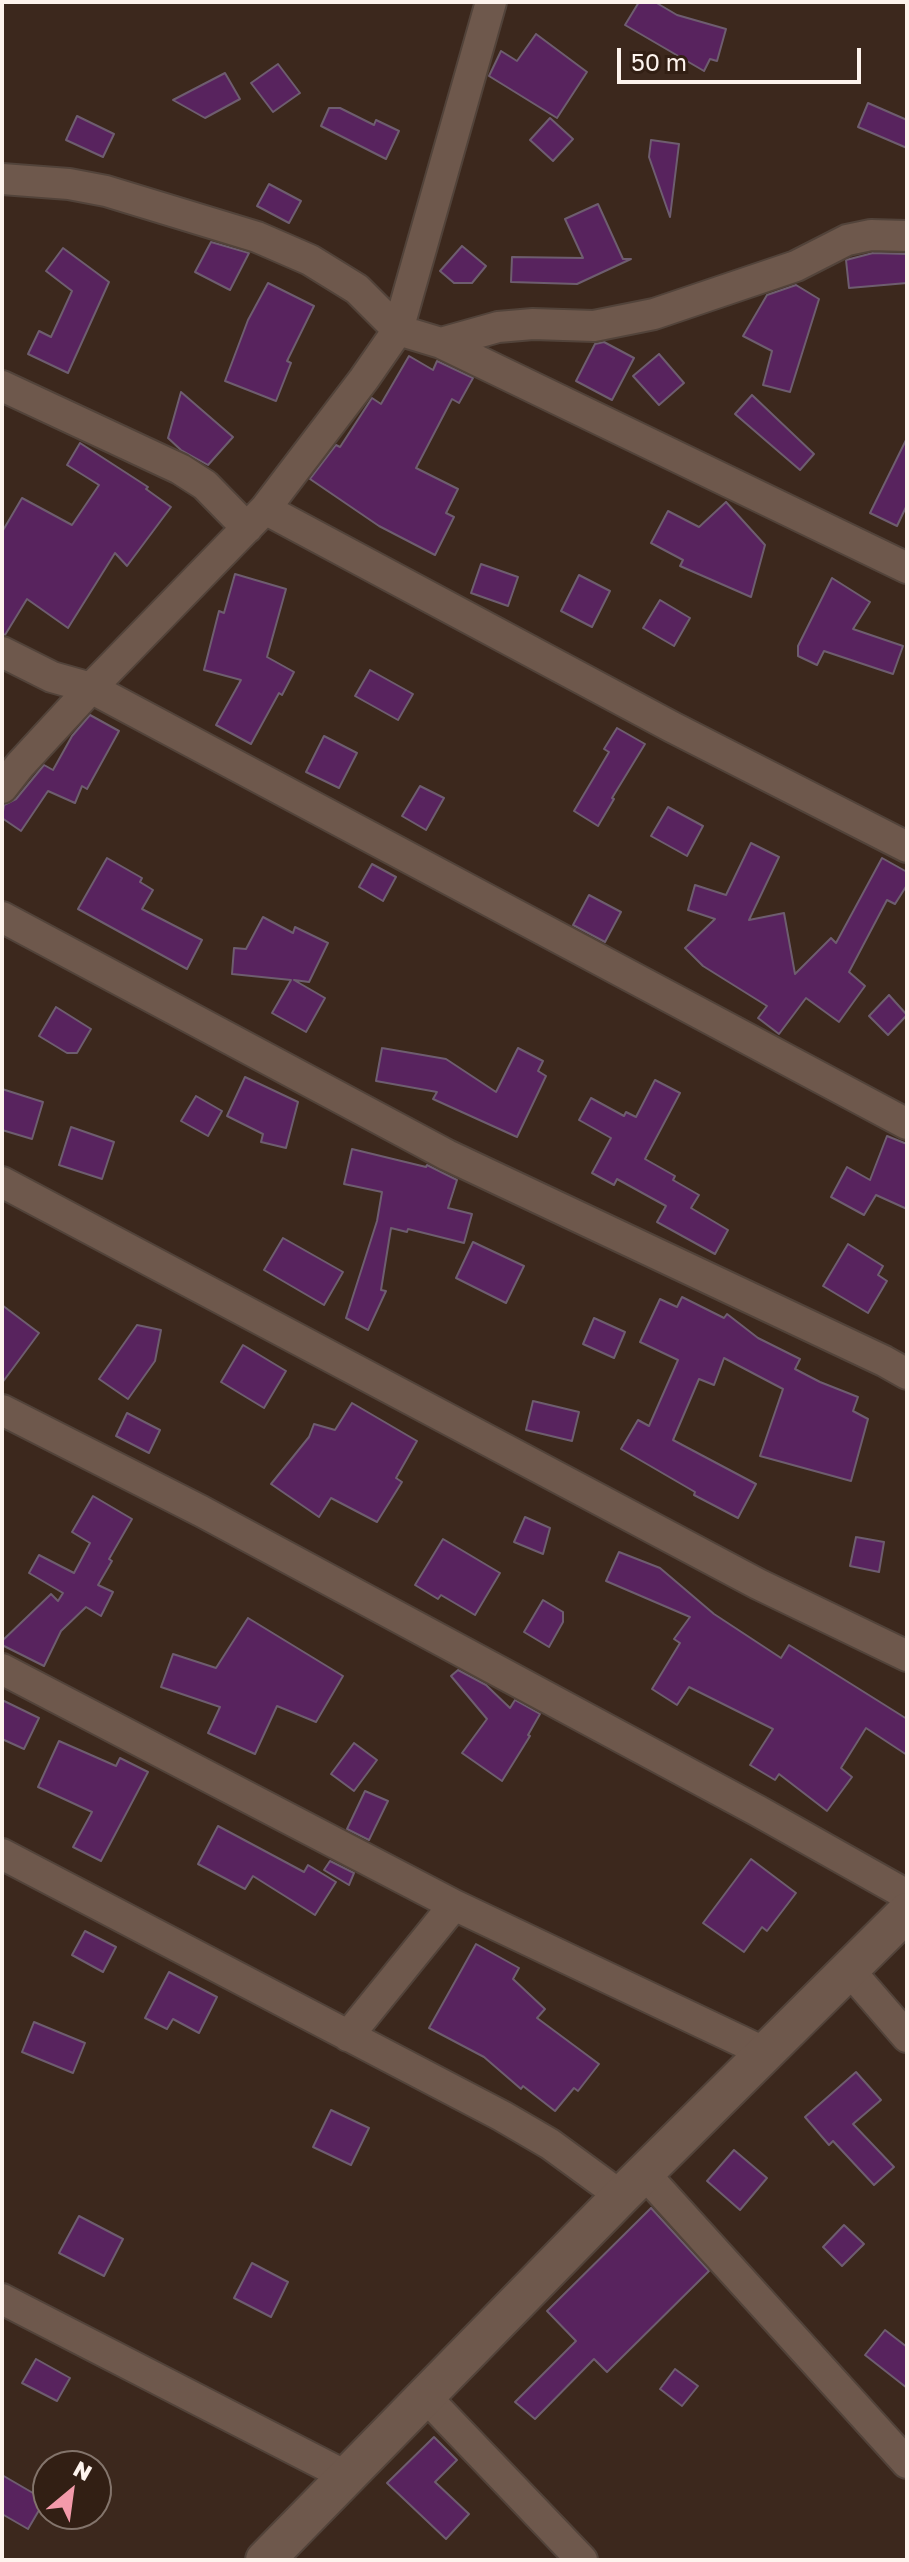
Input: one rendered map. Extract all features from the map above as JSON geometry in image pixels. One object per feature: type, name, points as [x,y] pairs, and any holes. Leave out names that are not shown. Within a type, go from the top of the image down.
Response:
[{"type":"street","points":[[2,788],[91,688],[256,519],[398,330],[491,2]]},
{"type":"street","points":[[2,179],[69,184],[106,191],[257,237],[310,260],[357,289],[398,330],[441,343],[907,568]]},
{"type":"street","points":[[441,343],[498,327],[533,324],[594,326],[654,314],[796,266],[847,240],[871,235],[907,236]]},
{"type":"street","points":[[2,386],[180,469],[256,519],[907,847]]},
{"type":"street","points":[[2,652],[52,677],[91,688],[907,1124]]},
{"type":"street","points":[[2,917],[447,1155],[907,1374]]},
{"type":"street","points":[[2,1182],[758,1584],[907,1656]]},
{"type":"street","points":[[2,1410],[201,1511],[758,1811],[907,1895]]},
{"type":"street","points":[[2,1669],[454,1905],[766,2053]]},
{"type":"street","points":[[2,1854],[633,2185],[907,2463]]},
{"type":"street","points":[[348,2036],[454,1905]]},
{"type":"street","points":[[265,2560],[633,2185],[907,1912]]},
{"type":"street","points":[[850,1971],[907,2037]]},
{"type":"street","points":[[2,2299],[346,2476]]},
{"type":"street","points":[[425,2396],[582,2560]]},
{"type":"building","points":[[639,2],[655,2],[677,15],[726,29],[717,61],[710,59],[704,71],[625,25]]},
{"type":"building","points":[[536,34],[587,72],[557,118],[489,76],[501,51],[517,61]]},
{"type":"building","points":[[278,64],[300,93],[273,112],[251,83]]},
{"type":"building","points":[[225,73],[240,99],[205,118],[173,100]]},
{"type":"building","points":[[868,103],[907,120],[907,148],[858,127]]},
{"type":"building","points":[[329,108],[340,108],[374,125],[376,120],[399,131],[386,159],[321,126]]},
{"type":"building","points":[[77,116],[114,134],[103,157],[66,140]]},
{"type":"building","points":[[550,118],[573,139],[553,161],[530,140]]},
{"type":"building","points":[[651,140],[679,144],[670,217],[649,157]]},
{"type":"building","points":[[269,184],[301,201],[289,223],[257,206]]},
{"type":"building","points":[[598,204],[623,259],[631,259],[577,284],[511,282],[512,257],[583,258],[565,219]]},
{"type":"building","points":[[211,242],[249,253],[230,290],[195,272]]},
{"type":"building","points":[[462,246],[486,266],[472,283],[454,283],[440,271]]},
{"type":"building","points":[[63,248],[109,282],[68,373],[28,354],[39,331],[51,337],[72,291],[46,271]]},
{"type":"building","points":[[873,253],[907,254],[907,283],[849,288],[846,260]]},
{"type":"building","points":[[268,283],[314,306],[287,361],[291,363],[276,401],[225,381],[248,320]]},
{"type":"building","points":[[796,285],[819,299],[790,392],[763,385],[772,351],[743,336],[767,295]]},
{"type":"building","points":[[604,342],[634,358],[612,400],[576,381],[595,344]]},
{"type":"building","points":[[659,354],[684,383],[659,405],[633,376]]},
{"type":"building","points":[[409,356],[433,370],[437,361],[473,378],[459,403],[452,399],[416,468],[458,489],[446,513],[454,517],[435,555],[379,526],[310,479],[336,445],[340,447],[372,398],[381,404]]},
{"type":"building","points":[[181,392],[233,437],[208,465],[181,450],[168,438]]},
{"type":"building","points":[[752,395],[814,454],[800,470],[735,414]]},
{"type":"building","points":[[907,438],[907,505],[897,526],[870,513]]},
{"type":"building","points":[[80,443],[148,487],[146,489],[171,507],[127,566],[115,553],[68,628],[27,599],[5,635],[2,634],[2,532],[22,498],[72,525],[99,485],[67,465]]},
{"type":"building","points":[[726,502],[765,545],[751,597],[680,566],[683,560],[651,543],[668,511],[699,527]]},
{"type":"building","points":[[481,564],[518,577],[508,606],[471,593]]},
{"type":"building","points":[[235,574],[286,589],[267,657],[294,672],[251,744],[216,725],[241,680],[204,670],[219,611],[224,613]]},
{"type":"building","points":[[579,575],[610,591],[592,627],[561,611]]},
{"type":"building","points":[[832,578],[870,602],[853,629],[903,646],[893,674],[824,651],[817,665],[798,656],[798,646]]},
{"type":"building","points":[[660,600],[690,618],[674,646],[643,628]]},
{"type":"building","points":[[370,670],[413,694],[398,720],[355,696]]},
{"type":"building","points":[[90,715],[119,731],[87,789],[82,786],[75,803],[48,791],[21,831],[2,818],[4,805],[16,799],[44,765],[53,770],[72,736]]},
{"type":"building","points":[[617,728],[645,744],[598,826],[574,811],[609,752],[604,749]]},
{"type":"building","points":[[324,736],[357,753],[339,788],[306,772]]},
{"type":"building","points":[[420,786],[444,798],[426,830],[402,816]]},
{"type":"building","points":[[668,807],[703,826],[687,856],[651,836]]},
{"type":"building","points":[[751,843],[779,857],[749,920],[784,913],[795,974],[831,938],[836,943],[882,858],[907,872],[907,885],[895,904],[887,900],[849,972],[865,986],[839,1022],[806,998],[779,1034],[758,1018],[767,1006],[703,966],[685,948],[715,919],[688,910],[695,885],[726,895]]},
{"type":"building","points":[[107,858],[142,878],[140,882],[153,890],[142,909],[202,940],[187,969],[78,909]]},
{"type":"building","points":[[372,864],[396,877],[383,901],[359,887]]},
{"type":"building","points":[[589,895],[621,912],[605,942],[573,925]]},
{"type":"building","points":[[263,917],[293,933],[295,927],[328,943],[309,982],[294,980],[325,998],[306,1032],[272,1013],[291,980],[232,974],[234,948],[246,949]]},
{"type":"building","points":[[889,995],[907,1015],[888,1035],[869,1016]]},
{"type":"building","points":[[56,1007],[91,1029],[77,1053],[67,1053],[39,1036]]},
{"type":"building","points":[[382,1048],[446,1059],[496,1092],[518,1048],[543,1061],[538,1071],[546,1076],[517,1137],[433,1099],[437,1092],[376,1081]]},
{"type":"building","points":[[245,1077],[298,1102],[286,1148],[261,1142],[263,1134],[227,1116]]},
{"type":"building","points":[[655,1080],[680,1093],[645,1159],[675,1176],[673,1180],[699,1195],[691,1208],[728,1230],[715,1254],[657,1222],[666,1206],[617,1179],[614,1185],[592,1173],[611,1138],[579,1120],[591,1098],[624,1116],[626,1112],[636,1117]]},
{"type":"building","points":[[2,1089],[43,1102],[32,1139],[2,1130]]},
{"type":"building","points":[[196,1096],[222,1111],[208,1136],[181,1121]]},
{"type":"building","points":[[71,1127],[114,1142],[102,1179],[59,1165]]},
{"type":"building","points":[[887,1136],[907,1144],[907,1209],[876,1195],[864,1215],[831,1197],[847,1167],[870,1180]]},
{"type":"building","points":[[352,1149],[427,1165],[457,1180],[448,1208],[472,1214],[464,1243],[408,1229],[407,1232],[391,1228],[381,1290],[386,1291],[368,1330],[346,1318],[377,1221],[382,1192],[344,1184]]},
{"type":"building","points":[[283,1238],[343,1272],[324,1305],[264,1270]]},
{"type":"building","points":[[473,1242],[524,1266],[506,1303],[456,1278]]},
{"type":"building","points":[[848,1244],[883,1266],[878,1275],[887,1281],[868,1313],[823,1286]]},
{"type":"building","points":[[682,1297],[724,1318],[727,1314],[758,1338],[800,1359],[795,1369],[858,1397],[853,1411],[868,1419],[851,1481],[760,1456],[783,1389],[724,1358],[714,1385],[699,1379],[673,1440],[756,1484],[738,1518],[694,1495],[695,1492],[621,1449],[638,1420],[649,1426],[678,1360],[640,1342],[660,1299],[677,1307]]},
{"type":"building","points":[[2,1305],[39,1333],[2,1383]]},
{"type":"building","points":[[594,1318],[625,1332],[614,1358],[583,1344]]},
{"type":"building","points":[[137,1325],[161,1330],[155,1361],[128,1399],[99,1379]]},
{"type":"building","points":[[243,1345],[286,1371],[264,1408],[221,1382]]},
{"type":"building","points":[[533,1401],[579,1412],[572,1441],[526,1430]]},
{"type":"building","points":[[352,1403],[417,1441],[396,1478],[402,1482],[377,1522],[331,1498],[319,1517],[271,1484],[309,1437],[314,1424],[335,1430]]},
{"type":"building","points":[[127,1413],[160,1430],[149,1453],[116,1436]]},
{"type":"building","points":[[93,1496],[132,1519],[98,1585],[113,1592],[101,1616],[86,1607],[61,1631],[44,1666],[2,1645],[2,1641],[51,1594],[58,1601],[63,1593],[29,1573],[39,1555],[74,1573],[90,1543],[72,1532]]},
{"type":"building","points":[[525,1517],[550,1528],[543,1554],[514,1542]]},
{"type":"building","points":[[856,1537],[884,1542],[879,1572],[850,1566]]},
{"type":"building","points":[[443,1539],[500,1573],[475,1615],[441,1595],[438,1599],[415,1585]]},
{"type":"building","points":[[619,1552],[660,1568],[714,1614],[781,1658],[789,1645],[907,1719],[907,1755],[866,1728],[841,1768],[852,1777],[827,1811],[779,1774],[775,1780],[750,1765],[773,1729],[689,1687],[677,1705],[652,1689],[680,1643],[674,1639],[690,1617],[606,1581]]},
{"type":"building","points":[[543,1600],[563,1612],[563,1622],[549,1647],[524,1632]]},
{"type":"building","points":[[248,1618],[343,1676],[316,1722],[277,1706],[255,1754],[208,1733],[220,1707],[161,1687],[173,1654],[216,1668]]},
{"type":"building","points":[[458,1670],[486,1685],[510,1708],[515,1700],[540,1714],[502,1781],[462,1753],[487,1719],[451,1676]]},
{"type":"building","points":[[2,1700],[39,1718],[24,1749],[2,1739]]},
{"type":"building","points":[[59,1741],[116,1766],[120,1758],[148,1772],[101,1861],[73,1847],[92,1812],[38,1787]]},
{"type":"building","points":[[354,1743],[377,1760],[354,1791],[331,1774]]},
{"type":"building","points":[[365,1791],[388,1801],[369,1840],[347,1829]]},
{"type":"building","points":[[218,1826],[304,1872],[308,1865],[336,1882],[315,1915],[253,1876],[245,1889],[198,1864]]},
{"type":"building","points":[[751,1859],[796,1893],[767,1931],[762,1927],[744,1952],[703,1923]]},
{"type":"building","points":[[330,1861],[354,1873],[349,1885],[324,1870]]},
{"type":"building","points":[[85,1931],[116,1947],[103,1972],[72,1955]]},
{"type":"building","points":[[476,1944],[519,1968],[513,1979],[545,2009],[537,2018],[599,2064],[578,2091],[574,2088],[555,2111],[523,2086],[521,2089],[484,2057],[429,2028]]},
{"type":"building","points":[[169,1972],[217,1997],[199,2033],[173,2019],[167,2029],[145,2018]]},
{"type":"building","points":[[34,2022],[85,2043],[73,2073],[22,2052]]},
{"type":"building","points":[[856,2072],[881,2100],[853,2124],[894,2167],[874,2185],[833,2141],[829,2145],[805,2117]]},
{"type":"building","points":[[331,2110],[369,2128],[351,2165],[313,2147]]},
{"type":"building","points":[[734,2150],[767,2178],[740,2210],[707,2181]]},
{"type":"building","points":[[651,2208],[709,2271],[607,2372],[594,2359],[535,2419],[515,2402],[576,2341],[547,2311]]},
{"type":"building","points":[[79,2216],[123,2239],[104,2276],[59,2253]]},
{"type":"building","points":[[844,2225],[864,2244],[842,2266],[823,2247]]},
{"type":"building","points":[[252,2263],[288,2282],[271,2317],[234,2298]]},
{"type":"building","points":[[885,2330],[907,2347],[907,2388],[865,2355]]},
{"type":"building","points":[[36,2359],[70,2378],[57,2401],[22,2383]]},
{"type":"building","points":[[675,2369],[698,2386],[682,2406],[660,2389]]},
{"type":"building","points":[[434,2437],[457,2460],[435,2482],[469,2514],[446,2539],[387,2483]]},
{"type":"building","points":[[2,2475],[32,2492],[32,2522],[28,2529],[2,2514]]}]
